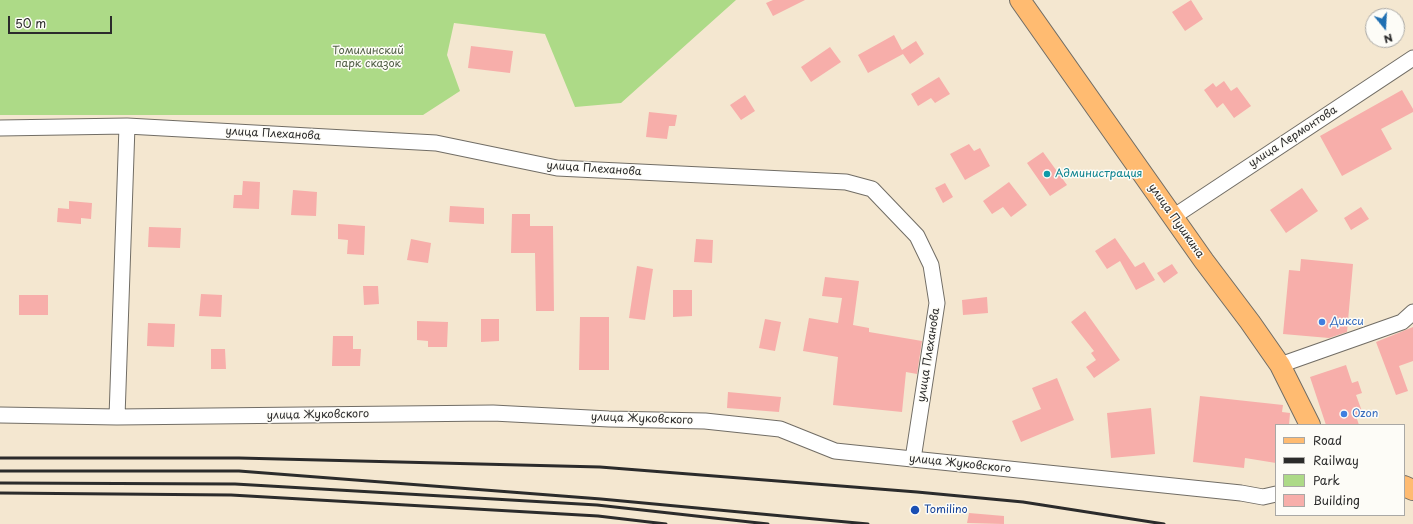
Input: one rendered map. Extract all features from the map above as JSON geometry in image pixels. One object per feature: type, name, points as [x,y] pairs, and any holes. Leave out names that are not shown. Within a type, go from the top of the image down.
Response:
[{"type":"main road","name":"улица Пушкина","points":[[1020,0],[1204,261],[1280,365],[1310,424]]},
{"type":"street","name":"улица Лермонтова","points":[[1173,217],[1413,58]]},
{"type":"street","name":"улица Плеханова","points":[[0,128],[127,126],[436,143],[557,168],[846,182],[872,190],[917,236],[931,265],[937,304],[913,458]]},
{"type":"street","points":[[117,417],[127,126]]},
{"type":"street","points":[[1280,365],[1402,322],[1413,312]]},
{"type":"street","points":[[1300,404],[1300,424]]},
{"type":"street","name":"улица Жуковского","points":[[0,415],[117,417],[493,413],[609,419],[704,421],[780,429],[835,451],[1241,493],[1263,497],[1275,494]]},
{"type":"green space","name":"Томилинский парк сказок","points":[[0,0],[736,0],[621,103],[575,107],[545,34],[454,23],[447,55],[460,91],[423,115],[0,115]]},
{"type":"building","points":[[773,0],[805,0],[773,16],[766,3]]},
{"type":"building","points":[[1191,0],[1203,19],[1185,31],[1172,12]]},
{"type":"building","points":[[894,35],[902,50],[916,41],[924,54],[910,64],[903,54],[868,73],[858,55]]},
{"type":"building","points":[[471,46],[513,51],[510,73],[468,68]]},
{"type":"building","points":[[830,47],[841,62],[811,82],[801,67]]},
{"type":"building","points":[[939,77],[950,94],[935,103],[931,98],[918,106],[911,94]]},
{"type":"building","points":[[1224,81],[1231,91],[1237,87],[1251,106],[1234,118],[1223,103],[1217,108],[1204,90],[1213,83],[1216,87]]},
{"type":"building","points":[[1402,90],[1413,109],[1413,112],[1381,129],[1392,149],[1342,176],[1320,136]]},
{"type":"building","points":[[745,95],[755,111],[741,120],[730,105]]},
{"type":"building","points":[[649,112],[677,115],[675,126],[669,126],[667,139],[646,137]]},
{"type":"building","points":[[969,144],[974,151],[980,148],[990,166],[965,180],[950,154]]},
{"type":"building","name":"Администрация","points":[[1043,152],[1067,185],[1050,196],[1027,163]]},
{"type":"building","points":[[243,181],[260,182],[259,209],[233,208],[234,195],[242,195]]},
{"type":"building","points":[[1009,182],[1027,205],[1011,217],[1003,207],[992,214],[983,201]]},
{"type":"building","points":[[945,183],[953,197],[943,203],[935,188]]},
{"type":"building","points":[[1302,188],[1318,211],[1286,233],[1270,210]]},
{"type":"building","points":[[293,190],[317,192],[316,216],[291,215]]},
{"type":"building","points":[[69,201],[92,203],[91,219],[81,218],[81,224],[57,222],[58,208],[69,209]]},
{"type":"building","points":[[450,206],[484,208],[484,224],[449,222]]},
{"type":"building","points":[[1361,207],[1369,219],[1351,230],[1344,218]]},
{"type":"building","points":[[512,214],[530,214],[530,226],[553,226],[554,311],[536,311],[535,253],[511,253]]},
{"type":"building","points":[[338,224],[365,226],[364,255],[347,254],[348,240],[338,239]]},
{"type":"building","points":[[149,227],[181,228],[180,248],[148,247]]},
{"type":"building","points":[[1115,238],[1135,267],[1144,262],[1155,280],[1136,290],[1120,261],[1107,269],[1095,251]]},
{"type":"building","points":[[411,239],[431,243],[428,263],[407,260]]},
{"type":"building","points":[[696,239],[713,240],[712,263],[694,262]]},
{"type":"building","points":[[1301,259],[1353,264],[1347,332],[1329,338],[1283,334],[1289,270],[1300,271]]},
{"type":"building","points":[[1172,264],[1178,273],[1164,283],[1157,273]]},
{"type":"building","points":[[637,266],[653,269],[645,320],[629,318]]},
{"type":"building","points":[[825,277],[859,281],[853,325],[869,328],[869,332],[922,341],[917,374],[906,372],[902,412],[833,405],[838,357],[803,351],[809,318],[838,323],[842,298],[822,296]]},
{"type":"building","points":[[363,286],[378,286],[379,304],[364,305]]},
{"type":"building","points":[[673,290],[692,290],[692,316],[673,317]]},
{"type":"building","points":[[201,294],[222,295],[221,317],[199,316]]},
{"type":"building","points":[[19,295],[48,295],[48,315],[19,315]]},
{"type":"building","points":[[987,297],[988,313],[963,315],[962,300]]},
{"type":"building","points":[[1085,311],[1120,360],[1094,378],[1086,367],[1096,360],[1091,353],[1094,351],[1071,322]]},
{"type":"building","points":[[580,317],[609,317],[609,370],[579,370]]},
{"type":"building","points":[[481,319],[499,319],[499,341],[481,342]]},
{"type":"building","points":[[765,319],[781,322],[775,351],[759,348]]},
{"type":"building","points":[[417,321],[448,322],[447,347],[428,347],[428,341],[417,340]]},
{"type":"building","points":[[148,323],[175,324],[174,347],[147,346]]},
{"type":"building","points":[[1413,327],[1413,361],[1399,366],[1408,391],[1396,395],[1376,342]]},
{"type":"building","points":[[333,336],[353,336],[353,349],[361,349],[360,366],[332,366]]},
{"type":"building","points":[[211,349],[225,349],[226,369],[211,369]]},
{"type":"building","points":[[1346,365],[1352,383],[1358,381],[1362,393],[1356,395],[1363,414],[1356,416],[1359,424],[1326,424],[1310,377]]},
{"type":"building","points":[[1057,378],[1074,420],[1021,442],[1012,421],[1041,409],[1032,388]]},
{"type":"building","points":[[728,392],[781,397],[779,412],[727,408]]},
{"type":"building","points":[[1200,396],[1283,405],[1282,412],[1290,413],[1289,424],[1275,424],[1275,463],[1245,458],[1244,468],[1193,462]]},
{"type":"building","points":[[1151,408],[1155,454],[1111,458],[1107,413]]},
{"type":"building","points":[[969,513],[1004,516],[1004,524],[967,523]]},
{"type":"railway","points":[[0,458],[239,458],[600,467],[917,492],[1023,502],[1164,524]]},
{"type":"railway","points":[[0,471],[239,471],[601,499],[868,524]]},
{"type":"railway","points":[[0,483],[235,484],[597,505],[768,524]]},
{"type":"railway","points":[[0,493],[231,495],[598,516],[666,524]]},
{"type":"place","name":"Администрация","points":[[1047,174]]},
{"type":"place","name":"Дикси","points":[[1322,322]]},
{"type":"place","name":"Ozon","points":[[1344,414]]},
{"type":"place","name":"Tomilino","points":[[915,510]]}]
